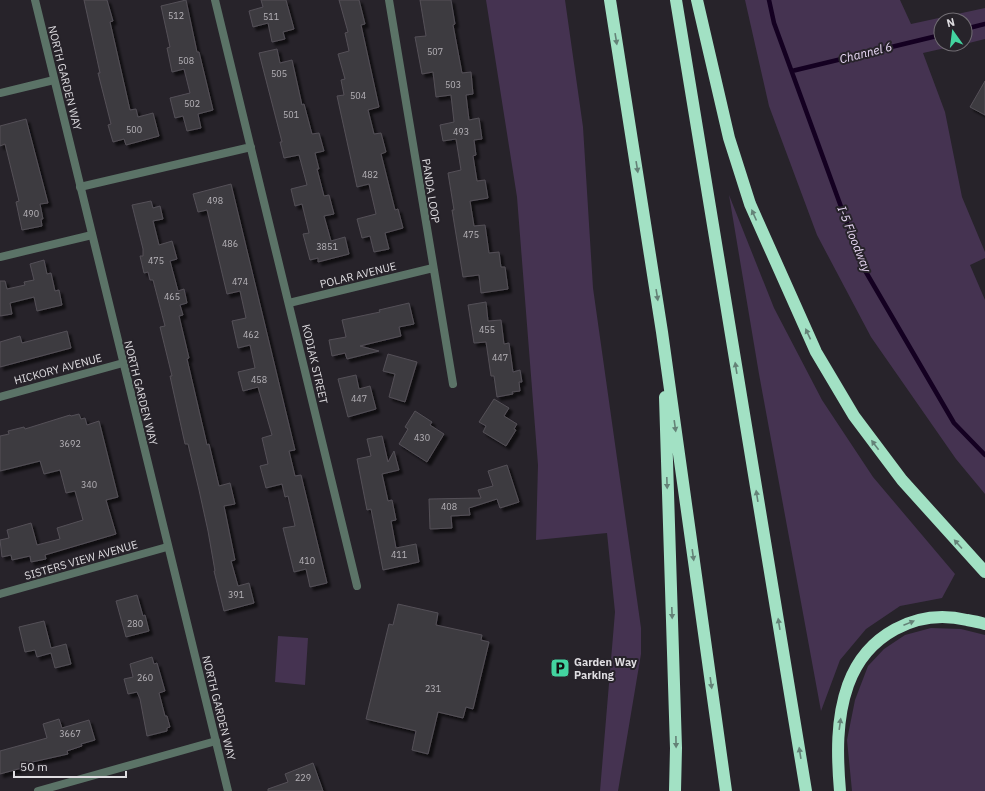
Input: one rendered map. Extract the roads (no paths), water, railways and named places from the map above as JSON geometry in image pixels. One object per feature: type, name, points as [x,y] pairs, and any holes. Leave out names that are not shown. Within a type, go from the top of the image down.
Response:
[{"type":"highway","points":[[610,0],[662,332],[726,791]]},
{"type":"highway","points":[[676,0],[806,791]]},
{"type":"highway","points":[[697,0],[729,138],[750,204],[816,352],[854,416],[902,480],[985,572]]},
{"type":"highway","points":[[662,332],[676,748],[675,791]]},
{"type":"highway","points":[[840,791],[837,746],[848,685],[860,662],[876,641],[912,621],[928,617],[954,617],[985,624]]},
{"type":"street","name":"NORTH GARDEN WAY","points":[[35,0],[167,547],[228,791]]},
{"type":"street","name":"KODIAK STREET","points":[[215,0],[290,303],[357,586]]},
{"type":"street","name":"PANDA LOOP","points":[[389,0],[432,268],[453,384]]},
{"type":"street","points":[[0,93],[54,80]]},
{"type":"street","points":[[80,188],[252,147]]},
{"type":"street","points":[[0,257],[92,235]]},
{"type":"street","name":"POLAR AVENUE","points":[[290,303],[432,268]]},
{"type":"street","name":"HICKORY AVENUE","points":[[0,397],[123,363]]},
{"type":"street","name":"SISTERS VIEW AVENUE","points":[[0,594],[167,547]]},
{"type":"street","points":[[38,791],[216,741]]},
{"type":"waterway","name":"I-5 Floodway","points":[[769,0],[774,23],[863,267],[954,423],[985,455]]},
{"type":"waterway","name":"Channel 6","points":[[973,27],[985,24]]},
{"type":"waterway","name":"Channel 6","points":[[792,71],[933,37]]},
{"type":"place","name":"Garden Way Parking","points":[[560,668]]}]
